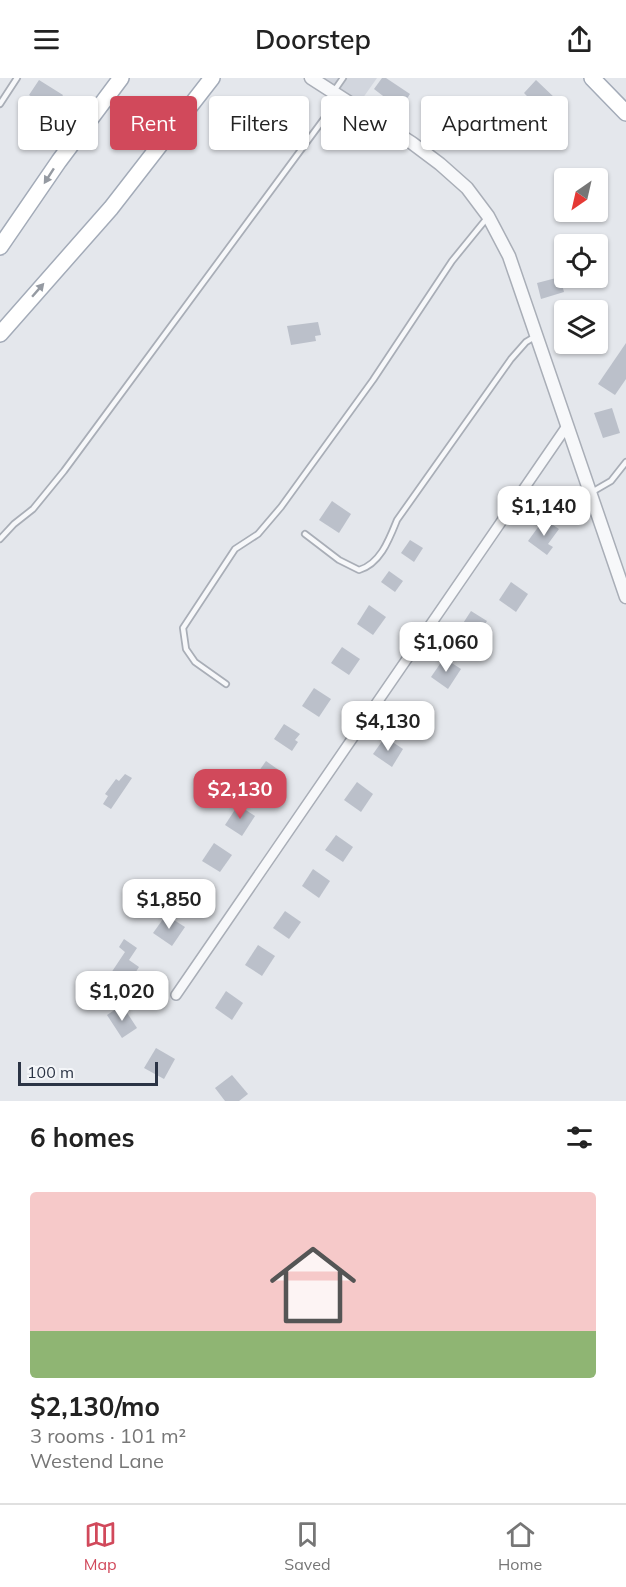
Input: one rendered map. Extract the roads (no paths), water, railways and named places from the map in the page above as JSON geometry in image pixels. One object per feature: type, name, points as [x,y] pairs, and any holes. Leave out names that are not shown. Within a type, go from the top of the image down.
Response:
[{"type":"main road","points":[[0,247],[59,161],[121,78]]},
{"type":"main road","points":[[0,334],[111,208],[212,78]]},
{"type":"main road","points":[[592,78],[626,114]]},
{"type":"street","points":[[311,78],[412,143],[440,164],[467,188],[488,216],[509,256],[626,597]]},
{"type":"street","points":[[176,995],[567,426]]},
{"type":"lane","points":[[0,104],[17,78]]},
{"type":"lane","points":[[0,539],[33,509],[64,471],[336,95],[343,78]]},
{"type":"lane","points":[[226,684],[195,662],[186,649],[183,628],[235,549],[258,534],[288,498],[373,380],[452,261],[488,216]]},
{"type":"lane","points":[[305,534],[339,560],[359,570],[369,567],[385,547],[403,512],[505,368],[526,342],[536,336]]},
{"type":"lane","points":[[590,493],[611,481],[626,462]]}]
